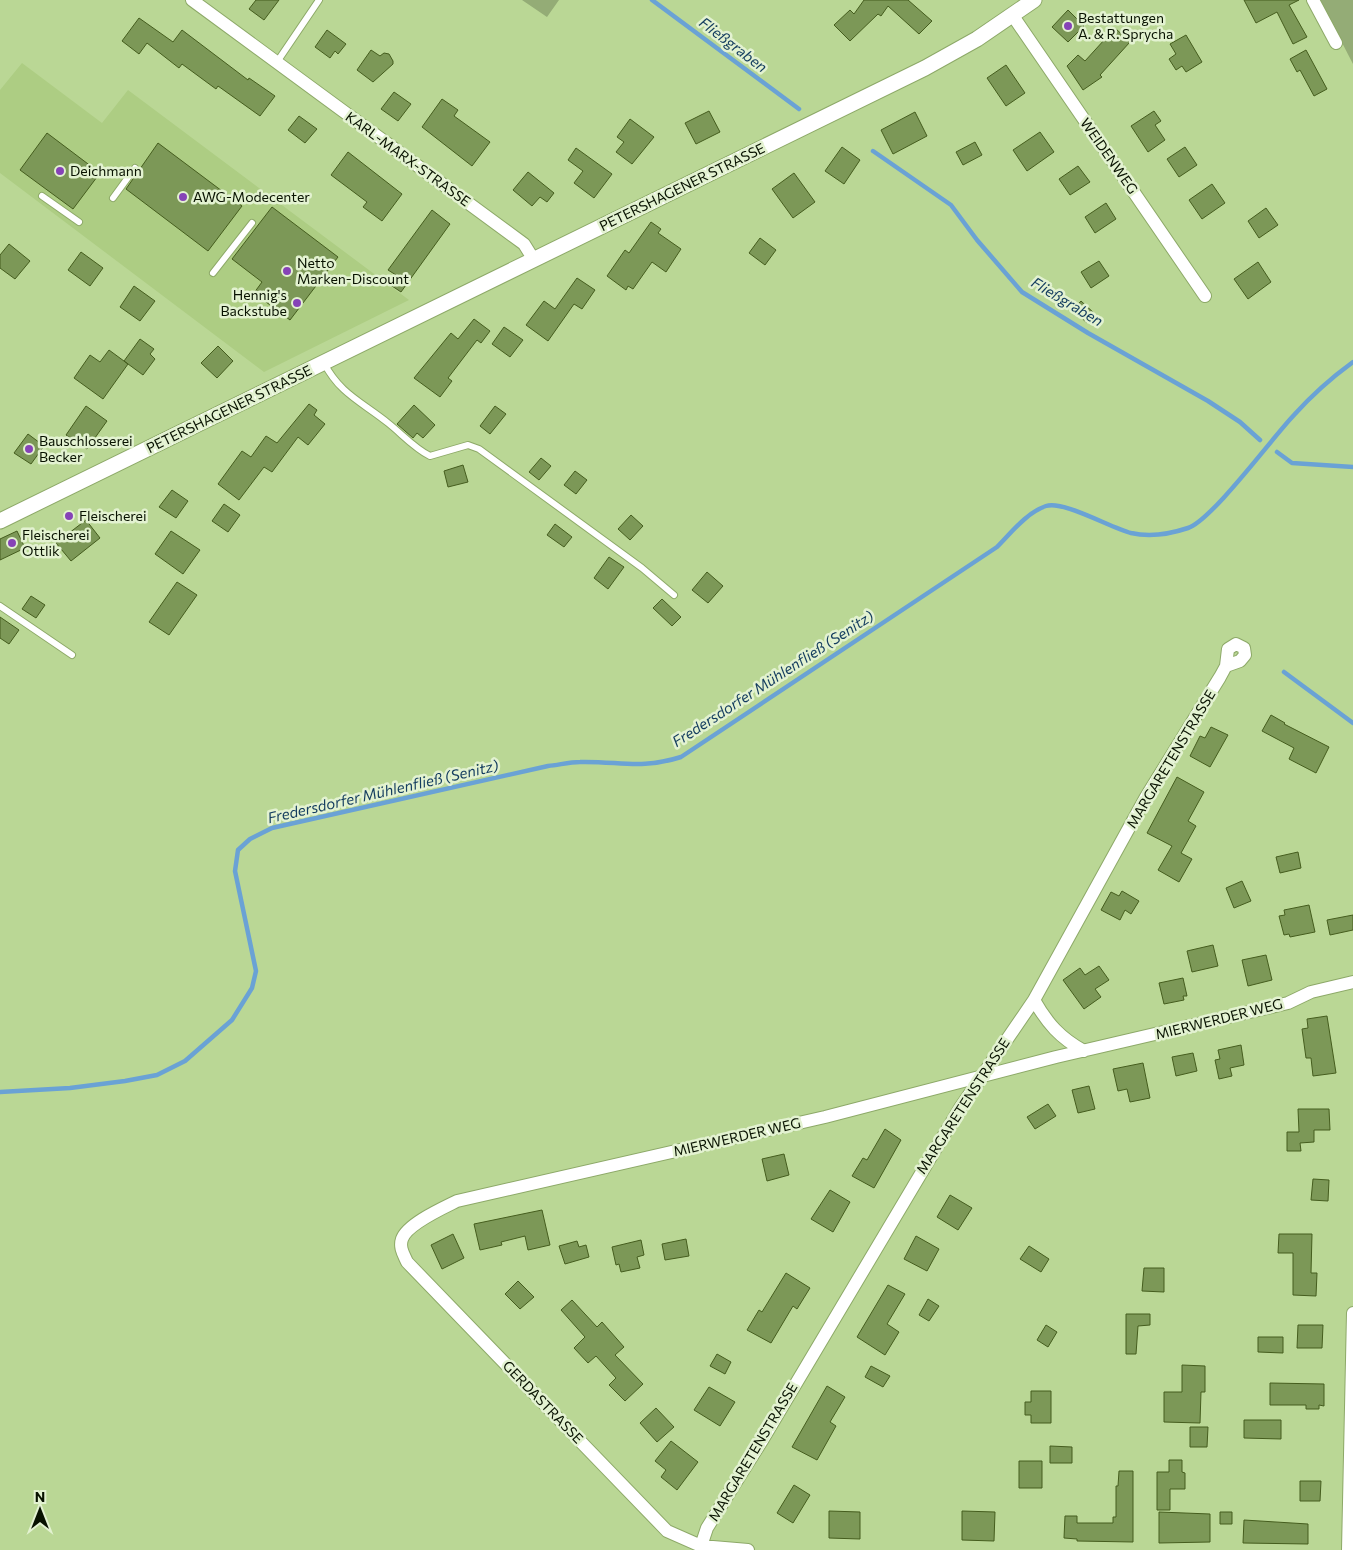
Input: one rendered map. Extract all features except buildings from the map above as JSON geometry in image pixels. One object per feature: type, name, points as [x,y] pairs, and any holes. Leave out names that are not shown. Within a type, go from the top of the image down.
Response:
[{"type":"street","name":"KARL-MARX-STRASSE","points":[[192,0],[524,244],[534,260]]},
{"type":"street","name":"PETERSHAGENER STRASSE","points":[[0,521],[925,68],[1013,16],[1034,0]]},
{"type":"street","points":[[1313,0],[1336,43]]},
{"type":"street","name":"WEIDENWEG","points":[[1013,16],[1205,296]]},
{"type":"street","name":"MARGARETENSTRASSE","points":[[701,1546],[707,1528],[960,1108],[1034,1000],[1146,797],[1226,666]]},
{"type":"street","name":"MIERWERDER WEG","points":[[401,1241],[407,1231],[414,1226],[458,1201],[825,1117],[951,1086],[981,1076],[1288,1002],[1310,992],[1353,982]]},
{"type":"street","points":[[1034,1000],[1044,1018],[1055,1032],[1084,1051]]},
{"type":"street","name":"GERDASTRASSE","points":[[401,1241],[402,1250],[407,1262],[667,1531],[701,1546],[748,1550]]},
{"type":"street","points":[[1348,1550],[1353,1313]]},
{"type":"lane","points":[[277,62],[319,0]]},
{"type":"lane","points":[[113,198],[134,168]]},
{"type":"lane","points":[[42,196],[79,222]]},
{"type":"lane","points":[[214,273],[252,223]]},
{"type":"lane","name":"PETERSHAGENER STRASSE","points":[[324,362],[335,382],[345,393],[375,412],[421,451],[430,456],[468,445],[479,448],[642,568],[674,595]]},
{"type":"lane","points":[[0,606],[72,655]]},
{"type":"shaded area","points":[[522,0],[559,0],[547,17]]},
{"type":"shaded area","points":[[1320,0],[1353,0],[1353,64]]},
{"type":"shaded area","points":[[22,63],[102,123],[128,90],[409,300],[264,372],[0,173],[0,90]]},
{"type":"waterway","name":"Fließgraben","points":[[652,0],[799,109]]},
{"type":"waterway","name":"Fließgraben","points":[[873,151],[951,205],[977,240],[1022,292],[1088,333],[1208,401],[1240,422],[1260,440]]},
{"type":"waterway","name":"Fredersdorfer Mühlenfließ (Senitz)","points":[[0,1092],[70,1088],[157,1075],[185,1061],[232,1020],[252,988],[256,971],[235,871],[238,850],[250,839],[272,828],[548,766],[572,762],[642,764],[681,757],[997,547],[1019,524],[1039,509],[1054,505],[1064,507],[1122,530],[1145,535],[1174,532],[1199,522],[1226,495],[1284,426],[1308,401],[1353,362]]},
{"type":"waterway","points":[[1277,452],[1292,463],[1353,467]]},
{"type":"waterway","points":[[1284,672],[1353,723]]},
{"type":"place","name":"Bestattungen A. & R. Sprycha","points":[[1068,26]]},
{"type":"place","name":"Deichmann","points":[[60,171]]},
{"type":"place","name":"AWG-Modecenter","points":[[183,197]]},
{"type":"place","name":"Netto Marken-Discount","points":[[287,271]]},
{"type":"place","name":"Hennig's Backstube","points":[[297,303]]},
{"type":"place","name":"Bauschlosserei Becker","points":[[29,449]]},
{"type":"place","name":"Fleischerei","points":[[69,516]]},
{"type":"place","name":"Fleischerei Ottlik","points":[[12,543]]}]
